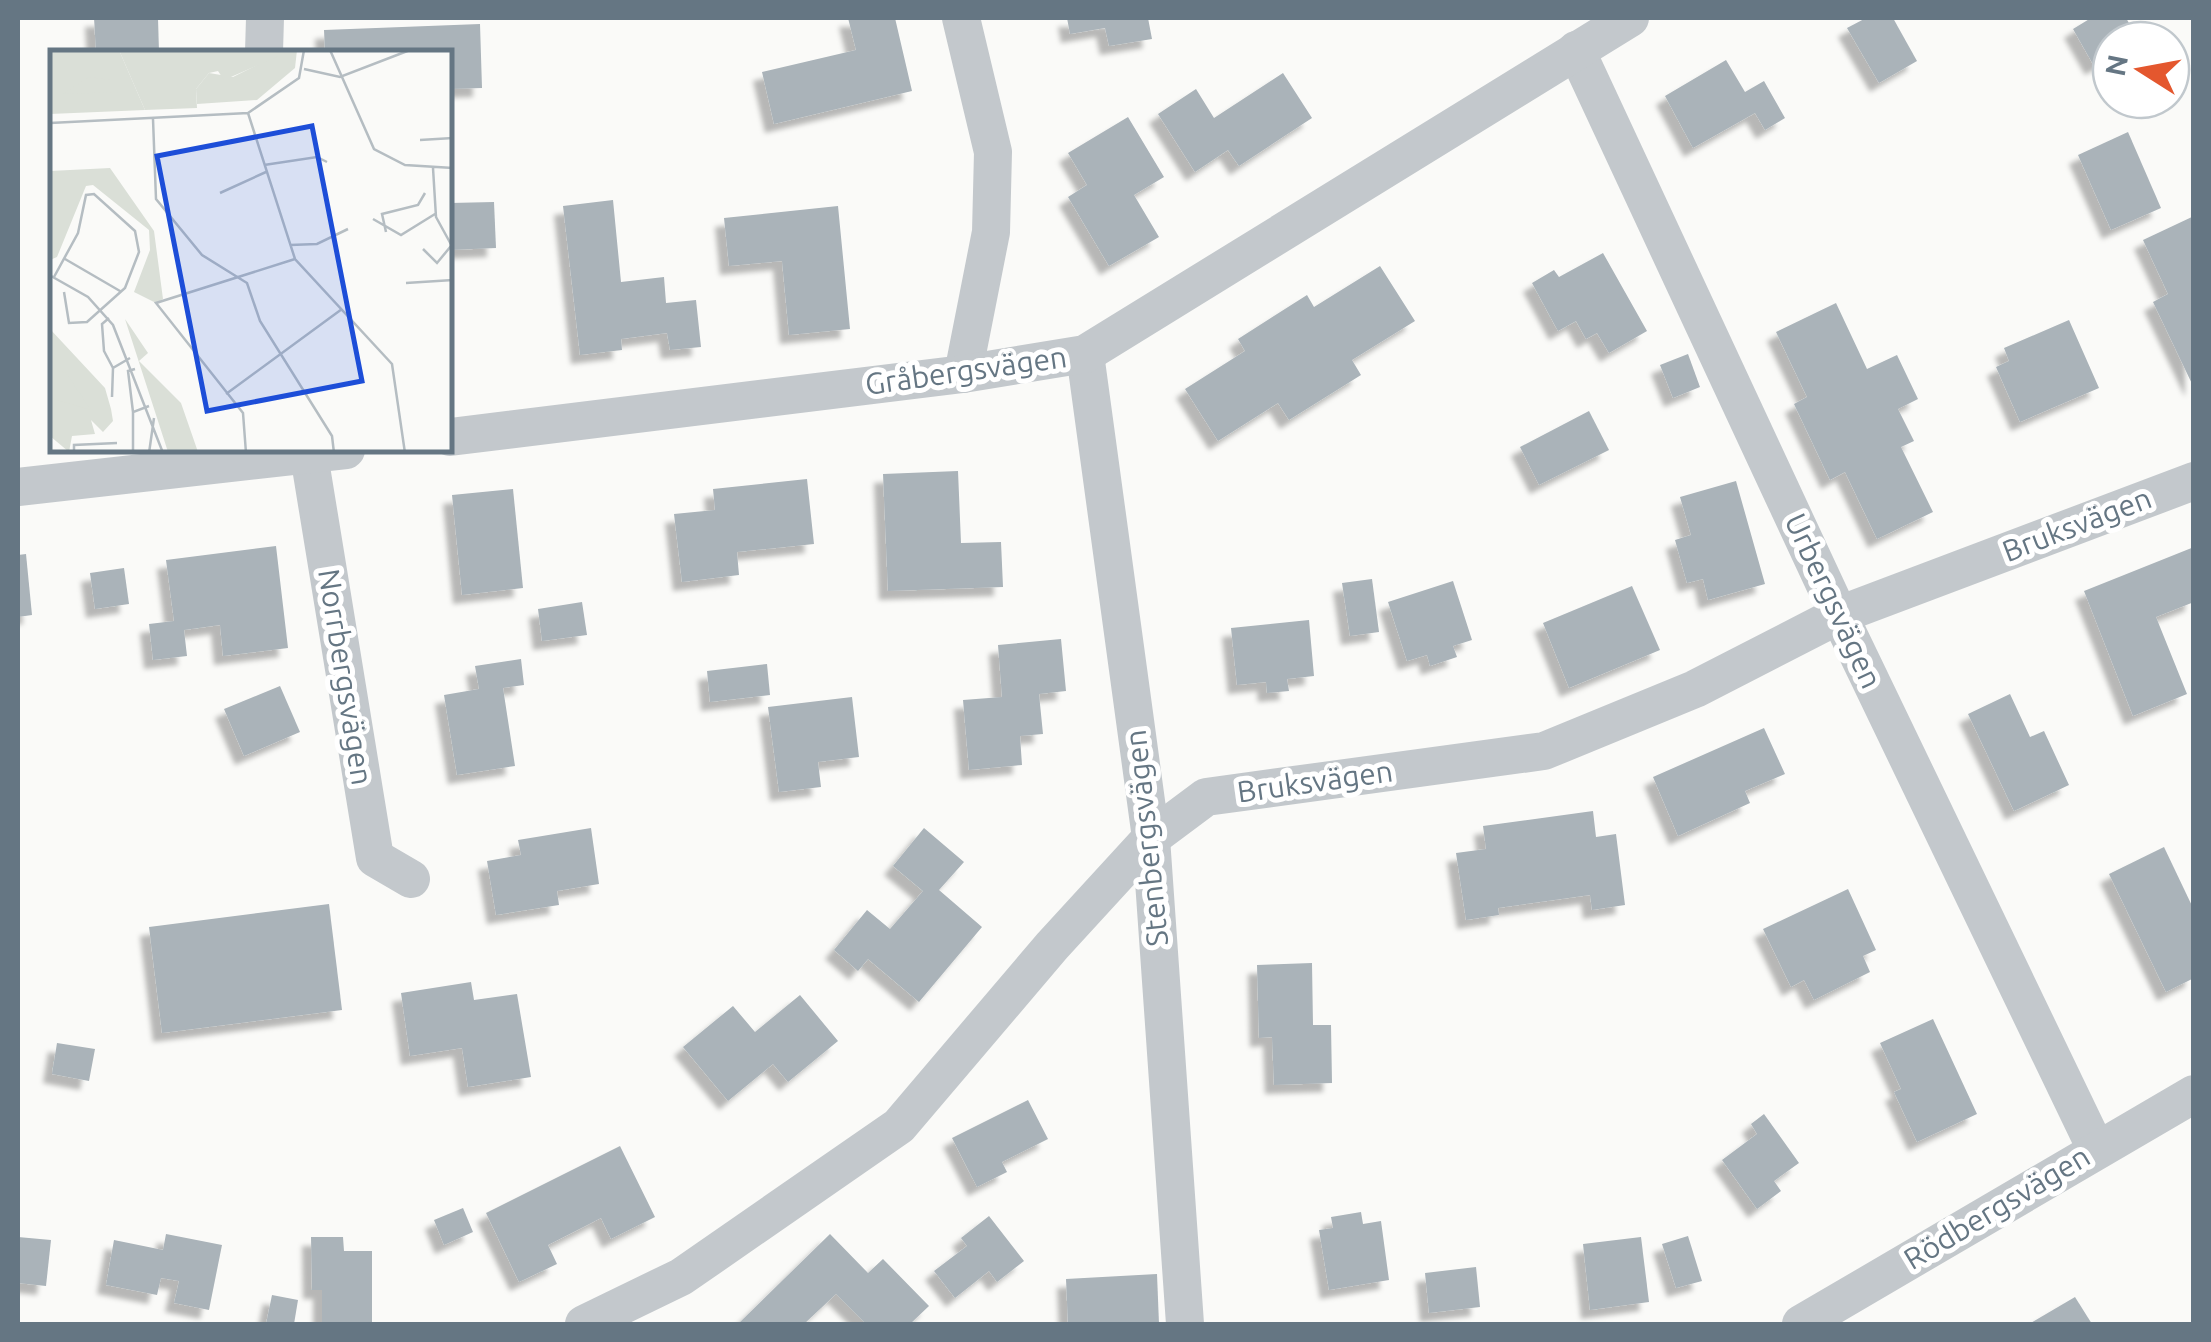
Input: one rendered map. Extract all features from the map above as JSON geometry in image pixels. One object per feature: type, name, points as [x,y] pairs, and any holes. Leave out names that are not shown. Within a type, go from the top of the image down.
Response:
[{"type":"street","points":[[264,50],[265,18]]},
{"type":"street","points":[[962,18],[993,152],[991,232],[963,374]]},
{"type":"street","name":"Gråbergsvägen","points":[[452,437],[963,374],[1085,354],[1630,18]]},
{"type":"street","name":"Urbergsvägen","points":[[1576,50],[1839,616],[2096,1150]]},
{"type":"street","name":"Stenbergsvägen","points":[[1085,354],[1151,838],[1185,1324]]},
{"type":"street","points":[[18,487],[247,456],[327,452]]},
{"type":"street","name":"Norrbergsvägen","points":[[327,452],[375,858],[411,879]]},
{"type":"street","name":"Bruksvägen","points":[[584,1324],[681,1277],[899,1126],[1052,946],[1151,838],[1206,798],[1544,750],[1695,689],[1839,616],[2194,480]]},
{"type":"street","name":"Rödbergsvägen","points":[[1801,1324],[2194,1094]]},
{"type":"building","points":[[94,18],[158,18],[159,50],[96,50]]},
{"type":"building","points":[[848,18],[895,18],[912,91],[774,124],[762,72],[856,50]]},
{"type":"building","points":[[1067,18],[1148,18],[1152,39],[1109,46],[1105,28],[1070,34]]},
{"type":"building","points":[[1866,18],[1893,18],[1917,61],[1879,83],[1847,28]]},
{"type":"building","points":[[2091,18],[2127,20],[2091,20],[2091,61],[2073,29]]},
{"type":"building","points":[[480,24],[482,88],[452,89],[452,50],[325,50],[324,30]]},
{"type":"building","points":[[1726,60],[1745,92],[1764,81],[1785,118],[1765,130],[1755,113],[1693,148],[1665,96]]},
{"type":"building","points":[[1283,73],[1312,118],[1239,166],[1228,150],[1195,172],[1158,114],[1196,89],[1214,118]]},
{"type":"building","points":[[1128,117],[1164,177],[1134,195],[1159,237],[1109,266],[1068,197],[1087,185],[1068,153]]},
{"type":"building","points":[[2128,132],[2161,208],[2111,230],[2078,155]]},
{"type":"building","points":[[613,200],[621,282],[664,277],[666,303],[696,300],[701,347],[670,350],[667,333],[621,339],[622,350],[580,355],[563,206]]},
{"type":"building","points":[[494,202],[496,248],[452,250],[452,203]]},
{"type":"building","points":[[838,206],[850,329],[789,335],[782,261],[729,266],[724,218]]},
{"type":"building","points":[[2194,216],[2194,388],[2153,302],[2168,294],[2143,240]]},
{"type":"building","points":[[1603,253],[1647,331],[1609,353],[1597,333],[1586,339],[1576,321],[1558,331],[1532,283],[1554,270],[1559,277]]},
{"type":"building","points":[[1380,266],[1415,321],[1352,360],[1361,375],[1289,420],[1278,403],[1218,441],[1185,389],[1245,351],[1238,339],[1307,295],[1314,307]]},
{"type":"building","points":[[1836,303],[1867,369],[1897,355],[1918,399],[1898,409],[1914,441],[1901,447],[1933,512],[1877,539],[1845,472],[1830,480],[1794,404],[1807,397],[1776,332]]},
{"type":"building","points":[[2069,320],[2099,388],[2020,422],[1996,367],[2009,361],[2004,348]]},
{"type":"building","points":[[1688,354],[1700,387],[1673,398],[1660,365]]},
{"type":"building","points":[[1589,411],[1609,450],[1539,485],[1520,447]]},
{"type":"building","points":[[958,471],[961,543],[1001,542],[1003,587],[888,591],[883,474]]},
{"type":"building","points":[[807,479],[814,544],[737,552],[739,575],[682,582],[674,514],[715,510],[713,489]]},
{"type":"building","points":[[1736,481],[1765,584],[1708,600],[1703,579],[1687,583],[1675,540],[1691,535],[1680,497]]},
{"type":"building","points":[[513,489],[523,588],[462,595],[452,495]]},
{"type":"building","points":[[276,546],[288,648],[223,656],[220,625],[184,630],[187,656],[153,660],[149,624],[174,621],[166,560]]},
{"type":"building","points":[[2194,547],[2194,602],[2156,617],[2187,694],[2133,716],[2084,591]]},
{"type":"building","points":[[26,554],[32,615],[18,617],[18,555]]},
{"type":"building","points":[[124,568],[129,604],[95,609],[90,573]]},
{"type":"building","points":[[1372,579],[1379,632],[1350,636],[1342,583]]},
{"type":"building","points":[[1453,581],[1472,640],[1453,646],[1457,657],[1430,666],[1427,655],[1407,661],[1388,602]]},
{"type":"building","points":[[1632,586],[1660,650],[1569,688],[1543,623]]},
{"type":"building","points":[[582,602],[587,635],[542,641],[538,609]]},
{"type":"building","points":[[1309,620],[1314,676],[1287,679],[1289,691],[1267,693],[1266,682],[1237,685],[1231,628]]},
{"type":"building","points":[[1061,639],[1066,691],[1039,694],[1043,734],[1020,736],[1022,765],[969,770],[963,700],[1002,697],[998,645]]},
{"type":"building","points":[[521,659],[524,685],[503,688],[515,766],[457,775],[444,695],[479,689],[475,666]]},
{"type":"building","points":[[767,664],[770,695],[710,702],[707,671]]},
{"type":"building","points":[[280,686],[300,732],[244,756],[224,709]]},
{"type":"building","points":[[2010,694],[2030,737],[2044,731],[2069,785],[2014,811],[1968,714]]},
{"type":"building","points":[[852,697],[859,757],[818,762],[821,787],[779,792],[768,707]]},
{"type":"building","points":[[1764,728],[1785,774],[1745,791],[1750,803],[1678,836],[1653,777]]},
{"type":"building","points":[[1593,811],[1596,837],[1616,834],[1625,905],[1592,910],[1590,895],[1498,908],[1499,915],[1466,920],[1456,853],[1486,849],[1483,826]]},
{"type":"building","points":[[591,828],[599,884],[557,891],[559,905],[496,915],[487,861],[521,855],[518,840]]},
{"type":"building","points":[[924,828],[964,862],[939,890],[982,927],[919,1002],[868,959],[858,971],[834,950],[867,910],[890,929],[923,891],[893,866]]},
{"type":"building","points":[[2164,847],[2194,910],[2194,978],[2166,992],[2109,874]]},
{"type":"building","points":[[1848,889],[1876,950],[1863,956],[1870,972],[1814,1000],[1804,980],[1791,987],[1763,929]]},
{"type":"building","points":[[329,904],[342,1010],[162,1033],[149,927]]},
{"type":"building","points":[[1312,963],[1313,1025],[1331,1025],[1332,1083],[1274,1085],[1272,1037],[1259,1038],[1257,965]]},
{"type":"building","points":[[471,982],[474,1000],[517,994],[531,1077],[468,1087],[462,1048],[410,1056],[401,993]]},
{"type":"building","points":[[800,995],[838,1041],[788,1082],[773,1064],[728,1101],[683,1047],[733,1006],[755,1032]]},
{"type":"building","points":[[1933,1019],[1977,1114],[1917,1142],[1894,1092],[1901,1089],[1880,1043]]},
{"type":"building","points":[[57,1043],[95,1049],[89,1081],[52,1074]]},
{"type":"building","points":[[1028,1100],[1048,1139],[1002,1162],[1007,1172],[977,1187],[952,1138]]},
{"type":"building","points":[[1764,1114],[1799,1163],[1774,1181],[1781,1191],[1757,1209],[1722,1160],[1757,1134],[1751,1124]]},
{"type":"building","points":[[620,1146],[655,1217],[611,1239],[601,1218],[548,1245],[557,1264],[519,1282],[486,1213]]},
{"type":"building","points":[[463,1208],[473,1232],[444,1245],[434,1220]]},
{"type":"building","points":[[1361,1212],[1363,1224],[1381,1221],[1389,1280],[1329,1290],[1319,1230],[1333,1228],[1331,1217]]},
{"type":"building","points":[[989,1216],[1024,1261],[997,1282],[989,1271],[955,1298],[934,1271],[967,1246],[961,1238]]},
{"type":"building","points":[[166,1234],[222,1245],[209,1310],[174,1303],[179,1281],[161,1278],[157,1295],[106,1285],[114,1240],[163,1250]]},
{"type":"building","points":[[830,1234],[868,1273],[883,1259],[929,1306],[910,1324],[866,1324],[836,1294],[804,1324],[738,1324]]},
{"type":"building","points":[[1688,1236],[1702,1281],[1676,1288],[1662,1244]]},
{"type":"building","points":[[18,1237],[51,1240],[46,1286],[18,1283]]},
{"type":"building","points":[[311,1237],[343,1237],[344,1251],[372,1251],[372,1324],[322,1324],[322,1290],[312,1290]]},
{"type":"building","points":[[1641,1237],[1649,1302],[1590,1310],[1583,1244]]},
{"type":"building","points":[[1476,1267],[1480,1307],[1429,1313],[1425,1273]]},
{"type":"building","points":[[1157,1274],[1159,1324],[1068,1324],[1066,1279]]},
{"type":"building","points":[[272,1295],[298,1300],[294,1324],[266,1324]]},
{"type":"building","points":[[2075,1297],[2092,1324],[2029,1324]]}]
